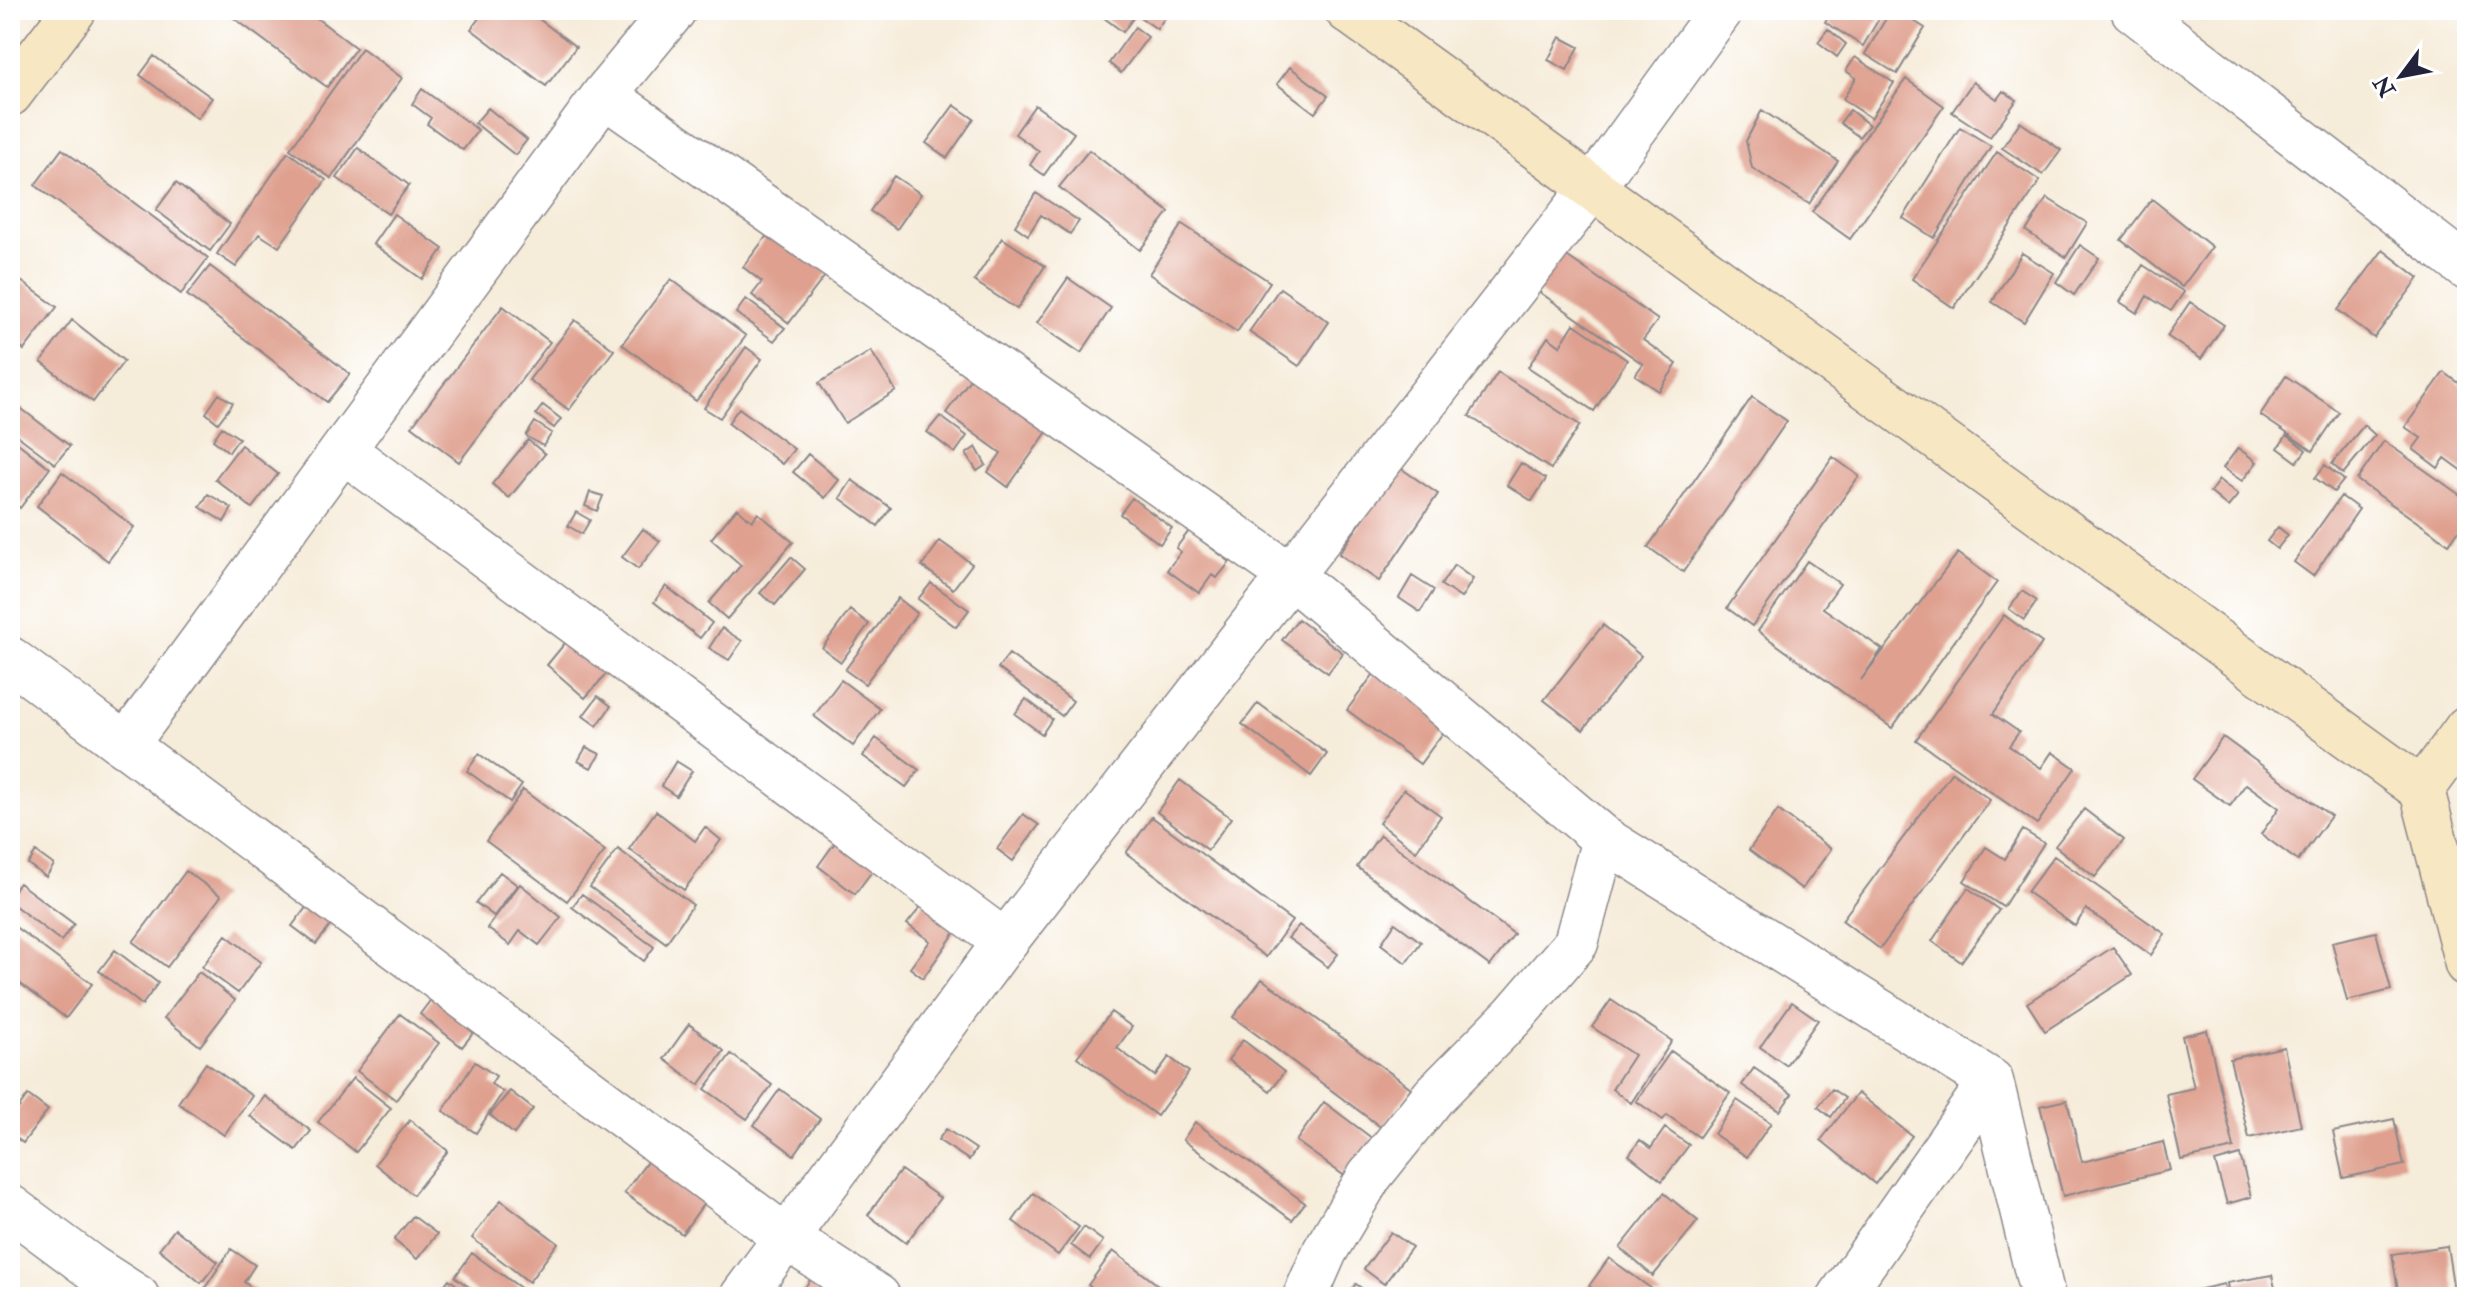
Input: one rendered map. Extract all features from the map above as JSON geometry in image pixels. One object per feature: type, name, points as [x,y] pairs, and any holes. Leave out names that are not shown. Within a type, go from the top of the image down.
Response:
[{"type":"street","points":[[10,94],[74,10]]},
{"type":"street","points":[[125,746],[604,95],[674,10]]},
{"type":"street","points":[[1347,10],[2422,790],[2467,964]]},
{"type":"street","points":[[742,1297],[1005,942],[1592,188],[1721,10]]},
{"type":"street","points":[[2133,10],[2467,268]]},
{"type":"street","points":[[604,95],[1290,575],[1604,839],[1991,1081],[2043,1297]]},
{"type":"street","points":[[343,450],[1005,942]]},
{"type":"street","points":[[10,659],[787,1238],[878,1297]]},
{"type":"street","points":[[2422,790],[2467,728]]},
{"type":"street","points":[[1305,1297],[1325,1251],[1369,1177],[1434,1096],[1513,1016],[1576,943],[1604,839]]},
{"type":"street","points":[[1840,1297],[1991,1081]]},
{"type":"street","points":[[10,1207],[137,1297]]},
{"type":"building","points":[[223,10],[306,10],[356,48],[327,87]]},
{"type":"building","points":[[485,10],[527,10],[576,47],[546,86],[471,29]]},
{"type":"building","points":[[1108,10],[1122,10],[1133,18],[1123,32],[1103,17]]},
{"type":"building","points":[[1130,10],[1170,10],[1157,29]]},
{"type":"building","points":[[1832,10],[1884,10],[1863,46],[1825,22]]},
{"type":"building","points":[[1891,10],[1925,28],[1897,74],[1865,54]]},
{"type":"building","points":[[1135,27],[1148,37],[1121,73],[1109,63]]},
{"type":"building","points":[[1828,29],[1846,44],[1837,57],[1818,42]]},
{"type":"building","points":[[1560,37],[1579,47],[1567,70],[1548,60]]},
{"type":"building","points":[[362,48],[402,78],[331,178],[290,149]]},
{"type":"building","points":[[154,56],[212,98],[197,118],[140,75]]},
{"type":"building","points":[[1855,57],[1894,83],[1871,118],[1843,99],[1856,78],[1846,71]]},
{"type":"building","points":[[1290,67],[1328,96],[1315,113],[1277,84]]},
{"type":"building","points":[[1906,79],[1944,106],[1850,239],[1812,212]]},
{"type":"building","points":[[1973,82],[1997,99],[2003,91],[2017,100],[1990,137],[1952,112]]},
{"type":"building","points":[[422,89],[478,130],[463,150],[427,124],[431,118],[412,104]]},
{"type":"building","points":[[954,105],[974,119],[947,158],[926,143]]},
{"type":"building","points":[[1035,105],[1074,133],[1044,175],[1030,165],[1039,151],[1015,134]]},
{"type":"building","points":[[488,108],[527,140],[515,155],[475,123]]},
{"type":"building","points":[[1762,110],[1838,161],[1809,204],[1752,168],[1746,141]]},
{"type":"building","points":[[1850,110],[1869,125],[1859,137],[1840,123]]},
{"type":"building","points":[[2020,122],[2061,150],[2043,175],[2002,148]]},
{"type":"building","points":[[1960,127],[1991,146],[1934,238],[1903,218]]},
{"type":"building","points":[[358,148],[409,185],[388,214],[337,178]]},
{"type":"building","points":[[62,149],[208,258],[181,294],[35,185]]},
{"type":"building","points":[[1089,150],[1169,212],[1140,250],[1059,187]]},
{"type":"building","points":[[288,152],[326,180],[279,247],[259,234],[236,267],[217,254]]},
{"type":"building","points":[[1997,152],[2040,181],[1954,308],[1912,279]]},
{"type":"building","points":[[894,176],[921,194],[897,229],[870,211]]},
{"type":"building","points":[[176,183],[230,224],[210,251],[156,210]]},
{"type":"building","points":[[1036,193],[1079,221],[1070,234],[1041,215],[1028,235],[1015,226]]},
{"type":"building","points":[[2047,198],[2087,223],[2066,257],[2026,231]]},
{"type":"building","points":[[2152,199],[2212,247],[2182,287],[2121,240]]},
{"type":"building","points":[[394,214],[443,249],[422,279],[373,244]]},
{"type":"building","points":[[1182,224],[1270,282],[1237,332],[1149,274]]},
{"type":"building","points":[[772,229],[828,272],[789,323],[752,295],[762,282],[743,267]]},
{"type":"building","points":[[1002,238],[1045,266],[1017,309],[974,281]]},
{"type":"building","points":[[2080,245],[2099,258],[2074,295],[2056,282]]},
{"type":"building","points":[[2383,250],[2419,278],[2374,338],[2338,310]]},
{"type":"building","points":[[1561,252],[1658,320],[1643,340],[1677,364],[1659,391],[1635,375],[1643,364],[1535,289]]},
{"type":"building","points":[[2022,253],[2054,273],[2024,322],[1992,302]]},
{"type":"building","points":[[2143,265],[2184,292],[2171,311],[2147,296],[2137,313],[2120,302]]},
{"type":"building","points":[[210,266],[350,374],[327,402],[187,295]]},
{"type":"building","points":[[14,276],[57,307],[24,350],[10,340],[10,281]]},
{"type":"building","points":[[1068,278],[1111,308],[1081,353],[1037,323]]},
{"type":"building","points":[[671,279],[746,336],[696,401],[622,344]]},
{"type":"building","points":[[1280,288],[1329,322],[1299,366],[1249,332]]},
{"type":"building","points":[[746,299],[785,328],[774,341],[736,313]]},
{"type":"building","points":[[2190,302],[2224,325],[2201,359],[2167,336]]},
{"type":"building","points":[[503,306],[550,342],[459,462],[412,426]]},
{"type":"building","points":[[72,320],[124,361],[93,402],[41,362]]},
{"type":"building","points":[[575,320],[614,350],[569,410],[529,380]]},
{"type":"building","points":[[1574,324],[1627,360],[1594,411],[1528,367],[1548,337],[1560,346]]},
{"type":"building","points":[[746,347],[762,359],[720,418],[704,408]]},
{"type":"building","points":[[871,351],[896,391],[845,423],[819,383]]},
{"type":"building","points":[[1498,372],[1580,425],[1551,469],[1469,416]]},
{"type":"building","points":[[2444,372],[2467,389],[2467,474],[2445,458],[2438,468],[2413,449],[2421,438],[2405,427]]},
{"type":"building","points":[[973,375],[1049,429],[1008,487],[988,472],[1001,453],[946,413]]},
{"type":"building","points":[[2286,376],[2339,412],[2313,451],[2260,415]]},
{"type":"building","points":[[219,394],[233,403],[218,423],[206,413]]},
{"type":"building","points":[[1752,397],[1787,421],[1683,572],[1648,547]]},
{"type":"building","points":[[10,400],[70,446],[55,464],[10,430]]},
{"type":"building","points":[[543,405],[561,419],[554,428],[536,414]]},
{"type":"building","points":[[739,408],[794,449],[782,464],[728,423]]},
{"type":"building","points":[[940,416],[967,436],[955,453],[927,432]]},
{"type":"building","points":[[535,422],[552,433],[543,446],[526,436]]},
{"type":"building","points":[[2364,425],[2375,435],[2343,474],[2332,464]]},
{"type":"building","points":[[222,427],[239,438],[229,452],[213,440]]},
{"type":"building","points":[[2287,435],[2306,450],[2297,462],[2278,448]]},
{"type":"building","points":[[10,437],[50,468],[20,508],[10,500]]},
{"type":"building","points":[[528,440],[545,454],[509,498],[492,484]]},
{"type":"building","points":[[2384,441],[2467,500],[2467,519],[2449,544],[2357,480]]},
{"type":"building","points":[[241,445],[278,474],[252,508],[215,479]]},
{"type":"building","points":[[976,447],[986,465],[977,471],[966,454]]},
{"type":"building","points":[[2238,448],[2257,462],[2242,481],[2223,468]]},
{"type":"building","points":[[808,454],[839,480],[825,498],[793,472]]},
{"type":"building","points":[[1833,457],[1859,476],[1752,626],[1727,608]]},
{"type":"building","points":[[1521,463],[1546,479],[1532,501],[1507,485]]},
{"type":"building","points":[[2325,465],[2344,480],[2334,492],[2315,478]]},
{"type":"building","points":[[1399,467],[1438,494],[1379,581],[1339,554]]},
{"type":"building","points":[[62,472],[134,527],[108,561],[37,506]]},
{"type":"building","points":[[852,480],[891,508],[878,526],[840,498]]},
{"type":"building","points":[[2219,480],[2238,495],[2228,507],[2210,492]]},
{"type":"building","points":[[590,492],[603,496],[597,511],[585,506]]},
{"type":"building","points":[[208,494],[232,508],[224,522],[200,507]]},
{"type":"building","points":[[2341,496],[2359,509],[2313,576],[2294,562]]},
{"type":"building","points":[[1132,498],[1172,528],[1160,544],[1120,514]]},
{"type":"building","points":[[737,508],[752,521],[758,513],[793,542],[727,619],[709,603],[741,565],[711,539]]},
{"type":"building","points":[[576,512],[590,520],[582,534],[568,526]]},
{"type":"building","points":[[2278,527],[2288,535],[2277,549],[2267,541]]},
{"type":"building","points":[[643,529],[660,541],[638,569],[622,557]]},
{"type":"building","points":[[1189,531],[1230,562],[1217,578],[1212,575],[1199,593],[1167,570],[1181,552],[1176,548]]},
{"type":"building","points":[[940,541],[972,564],[953,589],[922,566]]},
{"type":"building","points":[[1958,553],[1997,582],[1892,728],[1758,631],[1807,561],[1840,584],[1823,608],[1882,649],[1861,680]]},
{"type":"building","points":[[791,557],[805,569],[775,605],[760,593]]},
{"type":"building","points":[[1454,565],[1473,579],[1461,598],[1441,585]]},
{"type":"building","points":[[1412,576],[1434,590],[1420,612],[1399,598]]},
{"type":"building","points":[[931,583],[969,610],[956,627],[918,599]]},
{"type":"building","points":[[666,586],[712,623],[700,638],[654,602]]},
{"type":"building","points":[[2022,591],[2037,601],[2024,620],[2009,609]]},
{"type":"building","points":[[898,598],[917,613],[865,684],[845,670]]},
{"type":"building","points":[[850,610],[869,624],[841,662],[822,648]]},
{"type":"building","points":[[2004,615],[2042,643],[1993,714],[2019,732],[2009,746],[2041,768],[2052,752],[2075,768],[2037,824],[1916,740]]},
{"type":"building","points":[[1298,619],[1343,653],[1328,673],[1282,640]]},
{"type":"building","points":[[1603,625],[1641,656],[1583,730],[1544,700]]},
{"type":"building","points":[[722,628],[742,641],[729,660],[709,648]]},
{"type":"building","points":[[570,637],[609,671],[585,698],[547,665]]},
{"type":"building","points":[[1009,654],[1073,701],[1062,716],[998,668]]},
{"type":"building","points":[[1376,671],[1448,726],[1420,764],[1347,710]]},
{"type":"building","points":[[841,680],[880,709],[853,746],[814,716]]},
{"type":"building","points":[[598,696],[611,706],[597,726],[583,716]]},
{"type":"building","points":[[1026,699],[1052,719],[1042,734],[1015,714]]},
{"type":"building","points":[[1258,703],[1327,754],[1311,776],[1242,724]]},
{"type":"building","points":[[2223,737],[2331,816],[2298,861],[2261,834],[2279,808],[2246,784],[2230,806],[2192,779]]},
{"type":"building","points":[[876,738],[919,770],[906,787],[863,756]]},
{"type":"building","points":[[586,747],[600,754],[591,768],[578,761]]},
{"type":"building","points":[[479,754],[522,785],[510,802],[467,771]]},
{"type":"building","points":[[676,761],[692,771],[676,796],[661,786]]},
{"type":"building","points":[[1952,772],[1990,800],[1880,949],[1842,920]]},
{"type":"building","points":[[1180,780],[1231,818],[1208,850],[1157,812]]},
{"type":"building","points":[[1404,789],[1441,816],[1416,851],[1379,823]]},
{"type":"building","points":[[523,790],[605,851],[567,901],[486,841]]},
{"type":"building","points":[[2084,809],[2124,840],[2095,877],[2055,846]]},
{"type":"building","points":[[1778,810],[1831,849],[1802,889],[1749,850]]},
{"type":"building","points":[[656,811],[695,841],[705,827],[721,840],[684,890],[629,849]]},
{"type":"building","points":[[1023,814],[1039,825],[1013,861],[997,849]]},
{"type":"building","points":[[1152,817],[1292,921],[1266,957],[1126,853]]},
{"type":"building","points":[[844,830],[882,858],[855,894],[818,866]]},
{"type":"building","points":[[2023,830],[2044,843],[2003,907],[1964,881],[1986,847],[2005,859]]},
{"type":"building","points":[[1380,835],[1514,934],[1490,966],[1357,867]]},
{"type":"building","points":[[618,849],[693,905],[666,943],[590,887]]},
{"type":"building","points":[[36,852],[54,865],[46,877],[28,864]]},
{"type":"building","points":[[2054,856],[2165,934],[2151,955],[2086,909],[2075,926],[2027,892]]},
{"type":"building","points":[[186,871],[221,896],[167,967],[133,942]]},
{"type":"building","points":[[500,872],[517,885],[494,916],[476,903]]},
{"type":"building","points":[[19,883],[74,924],[61,941],[10,902],[10,895]]},
{"type":"building","points":[[520,884],[561,917],[539,945],[520,931],[510,945],[487,928]]},
{"type":"building","points":[[1968,888],[1999,910],[1961,962],[1932,941]]},
{"type":"building","points":[[582,894],[654,947],[644,961],[572,907]]},
{"type":"building","points":[[927,899],[961,924],[923,978],[910,968],[930,941],[907,924]]},
{"type":"building","points":[[311,901],[335,920],[316,944],[292,926]]},
{"type":"building","points":[[10,923],[92,984],[66,1018],[10,976]]},
{"type":"building","points":[[1395,923],[1421,942],[1406,963],[1381,944]]},
{"type":"building","points":[[1299,925],[1338,954],[1328,967],[1288,938]]},
{"type":"building","points":[[2376,932],[2391,990],[2347,1001],[2332,942]]},
{"type":"building","points":[[226,935],[261,962],[238,993],[202,967]]},
{"type":"building","points":[[2113,947],[2132,975],[2045,1031],[2027,1003]]},
{"type":"building","points":[[115,950],[158,983],[142,1005],[99,971]]},
{"type":"building","points":[[199,972],[235,1000],[200,1046],[164,1018]]},
{"type":"building","points":[[1262,979],[1411,1088],[1382,1128],[1233,1017]]},
{"type":"building","points":[[436,993],[479,1026],[462,1047],[420,1014]]},
{"type":"building","points":[[1611,1000],[1672,1041],[1631,1103],[1612,1089],[1634,1055],[1592,1027]]},
{"type":"building","points":[[1792,1002],[1818,1020],[1786,1065],[1760,1047]]},
{"type":"building","points":[[1111,1012],[1132,1027],[1117,1048],[1155,1076],[1169,1057],[1189,1072],[1157,1116],[1077,1057]]},
{"type":"building","points":[[400,1014],[439,1043],[396,1100],[357,1071]]},
{"type":"building","points":[[689,1024],[724,1051],[699,1085],[664,1059]]},
{"type":"building","points":[[2207,1030],[2234,1148],[2181,1160],[2166,1094],[2194,1088],[2182,1036]]},
{"type":"building","points":[[1243,1040],[1284,1072],[1270,1091],[1228,1060]]},
{"type":"building","points":[[2284,1047],[2301,1126],[2249,1138],[2230,1059]]},
{"type":"building","points":[[1671,1051],[1730,1093],[1699,1137],[1667,1115],[1663,1120],[1636,1101]]},
{"type":"building","points":[[731,1054],[772,1085],[747,1119],[705,1089]]},
{"type":"building","points":[[475,1062],[496,1076],[491,1084],[503,1092],[476,1133],[443,1111]]},
{"type":"building","points":[[206,1063],[252,1096],[224,1135],[178,1103]]},
{"type":"building","points":[[1754,1068],[1792,1094],[1780,1111],[1742,1085]]},
{"type":"building","points":[[353,1078],[391,1108],[356,1152],[318,1122]]},
{"type":"building","points":[[780,1089],[820,1119],[794,1155],[754,1125]]},
{"type":"building","points":[[1832,1089],[1845,1098],[1831,1117],[1818,1107]]},
{"type":"building","points":[[510,1091],[533,1109],[514,1134],[490,1115]]},
{"type":"building","points":[[1858,1093],[1912,1136],[1875,1184],[1821,1140]]},
{"type":"building","points":[[28,1095],[48,1110],[23,1143],[10,1133],[10,1120]]},
{"type":"building","points":[[265,1096],[311,1131],[296,1150],[250,1116]]},
{"type":"building","points":[[1737,1100],[1771,1123],[1747,1157],[1714,1134]]},
{"type":"building","points":[[2067,1100],[2082,1162],[2163,1142],[2170,1170],[2063,1196],[2040,1106]]},
{"type":"building","points":[[1324,1102],[1373,1139],[1346,1177],[1296,1141]]},
{"type":"building","points":[[2394,1119],[2404,1165],[2343,1178],[2333,1132]]},
{"type":"building","points":[[410,1120],[448,1151],[413,1195],[375,1164]]},
{"type":"building","points":[[1195,1122],[1305,1203],[1292,1220],[1183,1140]]},
{"type":"building","points":[[1665,1128],[1689,1145],[1662,1181],[1629,1155],[1640,1140],[1651,1148]]},
{"type":"building","points":[[946,1129],[976,1149],[969,1160],[938,1140]]},
{"type":"building","points":[[2240,1155],[2251,1197],[2227,1204],[2215,1162]]},
{"type":"building","points":[[650,1158],[707,1199],[682,1234],[624,1193]]},
{"type":"building","points":[[901,1170],[940,1198],[906,1243],[868,1215]]},
{"type":"building","points":[[1033,1193],[1079,1227],[1058,1255],[1013,1221]]},
{"type":"building","points":[[1664,1193],[1698,1221],[1653,1276],[1620,1248]]},
{"type":"building","points":[[501,1200],[558,1243],[529,1282],[472,1238]]},
{"type":"building","points":[[413,1216],[437,1234],[417,1259],[394,1240]]},
{"type":"building","points":[[1084,1227],[1103,1241],[1090,1259],[1071,1245]]},
{"type":"building","points":[[175,1229],[218,1262],[201,1283],[159,1249]]},
{"type":"building","points":[[1391,1232],[1412,1247],[1384,1284],[1364,1269]]},
{"type":"building","points":[[2447,1246],[2455,1297],[2399,1297],[2392,1254]]},
{"type":"building","points":[[231,1249],[255,1265],[244,1282],[260,1294],[258,1297],[218,1297],[205,1288]]},
{"type":"building","points":[[1113,1251],[1170,1294],[1168,1297],[1103,1297],[1088,1285]]},
{"type":"building","points":[[472,1253],[522,1289],[516,1297],[474,1297],[477,1293],[455,1277]]},
{"type":"building","points":[[1609,1258],[1663,1297],[1604,1297],[1589,1286]]},
{"type":"building","points":[[2272,1275],[2277,1297],[2229,1297],[2227,1283]]},
{"type":"building","points":[[449,1279],[472,1297],[435,1297]]},
{"type":"building","points":[[811,1279],[836,1297],[798,1297]]},
{"type":"building","points":[[1356,1284],[1374,1297],[1346,1297]]},
{"type":"building","points":[[2224,1284],[2227,1297],[2170,1297],[2170,1296]]}]
